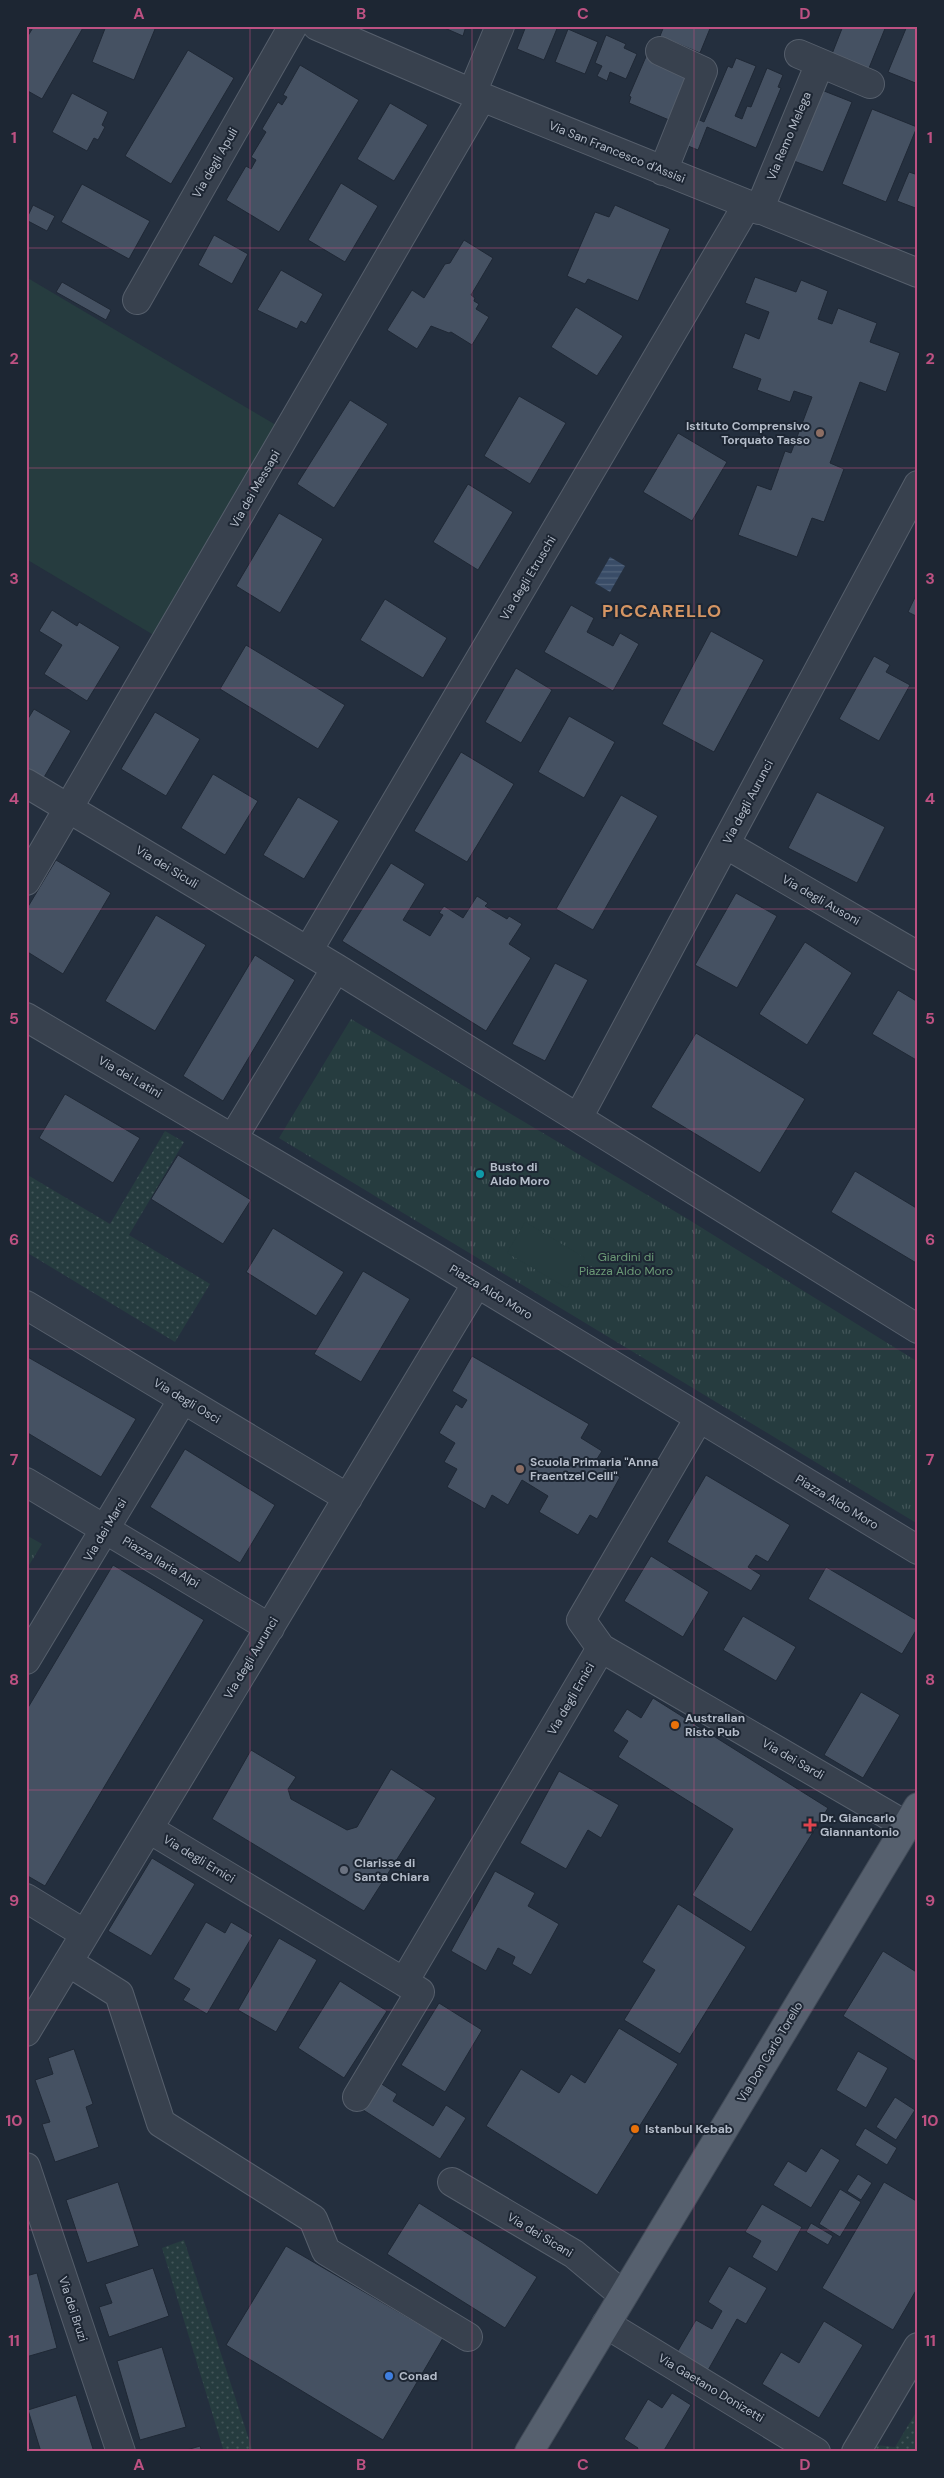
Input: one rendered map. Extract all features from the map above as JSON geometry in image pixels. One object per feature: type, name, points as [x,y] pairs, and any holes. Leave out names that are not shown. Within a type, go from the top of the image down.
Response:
[{"type":"main road","name":"Via Don Carlo Torello","points":[[529,2452],[914,1820]]},
{"type":"street","name":"Via degli Apuli","points":[[137,300],[293,26]]},
{"type":"street","name":"Via San Francesco d'Assisi","points":[[317,26],[477,95],[918,273]]},
{"type":"street","name":"Via dei Messapi","points":[[26,881],[477,95],[500,26]]},
{"type":"street","points":[[660,51],[703,71],[663,171]]},
{"type":"street","name":"Via Remo Melega","points":[[753,207],[809,59],[870,84]]},
{"type":"street","name":"Via degli Etruschi","points":[[308,951],[753,207]]},
{"type":"street","name":"Via degli Aurunci","points":[[578,1118],[918,486]]},
{"type":"street","name":"Via dei Siculi","points":[[26,783],[308,951]]},
{"type":"street","name":"Via degli Ausoni","points":[[725,844],[918,956]]},
{"type":"street","points":[[308,951],[918,1329]]},
{"type":"street","points":[[233,1138],[336,968]]},
{"type":"street","name":"Via dei Latini","points":[[26,1017],[233,1138]]},
{"type":"street","name":"Piazza Aldo Moro","points":[[233,1138],[918,1550]]},
{"type":"street","name":"Via degli Aurunci","points":[[26,2032],[477,1284]]},
{"type":"street","name":"Via degli Osci","points":[[26,1304],[348,1498]]},
{"type":"street","name":"Via dei Marsi","points":[[26,1660],[183,1399]]},
{"type":"street","points":[[602,1648],[581,1620],[699,1418]]},
{"type":"street","name":"Piazza Ilaria Alpi","points":[[26,1482],[270,1628]]},
{"type":"street","name":"Via dei Sardi","points":[[602,1648],[914,1820]]},
{"type":"street","name":"Via degli Ernici","points":[[404,1982],[602,1648]]},
{"type":"street","name":"Via degli Ernici","points":[[149,1829],[420,1992],[357,2097]]},
{"type":"street","points":[[26,1898],[86,1934]]},
{"type":"street","points":[[68,1962],[119,1994],[161,2123],[313,2219],[326,2251],[468,2337]]},
{"type":"street","name":"Via dei Bruzi","points":[[26,2167],[120,2452]]},
{"type":"street","name":"Via dei Sicani","points":[[452,2182],[574,2254],[623,2295]]},
{"type":"street","name":"Via Gaetano Donizetti","points":[[606,2324],[816,2452]]},
{"type":"street","points":[[856,2452],[918,2347]]},
{"type":"green space","points":[[26,277],[286,431],[162,640],[26,559]]},
{"type":"green space","name":"Giardini di Piazza Aldo Moro","points":[[351,1019],[686,1218],[918,1362],[918,1524],[279,1138]]},
{"type":"green space","points":[[165,1131],[184,1142],[129,1235],[210,1284],[175,1342],[26,1252],[26,1223],[29,1218],[26,1216],[26,1174],[110,1224]]},
{"type":"green space","points":[[525,1222],[585,1258],[567,1288],[507,1253]]},
{"type":"green space","points":[[26,1535],[42,1544],[26,1570]]},
{"type":"green space","points":[[184,2240],[253,2452],[224,2452],[162,2248]]},
{"type":"green space","points":[[918,2409],[918,2452],[872,2452],[876,2445],[895,2447]]},
{"type":"water","points":[[610,557],[625,566],[610,592],[595,583]]},
{"type":"building","points":[[34,26],[84,26],[42,99],[26,90],[26,39]]},
{"type":"building","points":[[106,26],[150,26],[155,29],[134,80],[92,62]]},
{"type":"building","points":[[440,26],[466,26],[463,36]]},
{"type":"building","points":[[526,26],[558,26],[544,60],[517,49]]},
{"type":"building","points":[[664,26],[711,26],[700,53],[660,36]]},
{"type":"building","points":[[843,26],[886,26],[867,73],[830,59]]},
{"type":"building","points":[[907,26],[918,26],[918,84],[888,72]]},
{"type":"building","points":[[568,29],[598,42],[585,74],[555,62]]},
{"type":"building","points":[[606,35],[626,44],[624,48],[637,54],[626,79],[610,72],[607,81],[597,76],[602,66],[595,63]]},
{"type":"building","points":[[188,50],[234,78],[171,184],[125,156]]},
{"type":"building","points":[[648,52],[698,73],[669,120],[629,103],[631,97],[629,96]]},
{"type":"building","points":[[736,58],[756,66],[735,116],[742,119],[747,106],[751,107],[767,68],[783,75],[778,87],[781,88],[756,148],[707,127],[698,150],[678,142],[695,118],[704,122],[728,66],[732,68]]},
{"type":"building","points":[[300,65],[359,100],[279,232],[226,200],[246,166],[251,169],[256,160],[251,157],[266,132],[262,129],[278,102],[282,105],[287,97],[283,95]]},
{"type":"building","points":[[814,87],[852,102],[823,172],[786,158]]},
{"type":"building","points":[[72,93],[108,112],[102,125],[105,127],[98,140],[94,138],[87,151],[52,132]]},
{"type":"building","points":[[390,103],[428,125],[394,181],[357,159]]},
{"type":"building","points":[[872,109],[917,127],[886,202],[842,184]]},
{"type":"building","points":[[909,172],[918,175],[918,209],[897,201]]},
{"type":"building","points":[[341,183],[378,206],[345,262],[308,240]]},
{"type":"building","points":[[82,184],[150,221],[129,259],[61,222]]},
{"type":"building","points":[[33,205],[55,216],[47,231],[26,220]]},
{"type":"building","points":[[615,205],[670,229],[638,301],[588,279],[585,284],[567,276],[595,212],[609,217]]},
{"type":"building","points":[[214,235],[248,254],[232,284],[198,265]]},
{"type":"building","points":[[464,240],[493,258],[471,295],[475,298],[474,301],[479,304],[476,309],[489,317],[472,345],[451,332],[449,333],[431,326],[417,349],[387,330],[412,290],[424,298],[445,264],[450,263]]},
{"type":"building","points":[[281,270],[323,294],[306,324],[301,321],[297,329],[257,310]]},
{"type":"building","points":[[755,277],[796,292],[801,280],[828,291],[818,319],[832,324],[838,308],[877,323],[870,342],[900,353],[886,392],[860,382],[830,463],[844,469],[824,522],[812,518],[797,557],[738,535],[757,485],[771,490],[785,451],[791,453],[812,397],[794,391],[790,402],[757,390],[761,379],[732,368],[745,333],[759,339],[769,312],[745,303]]},
{"type":"building","points":[[62,282],[111,310],[106,320],[56,292]]},
{"type":"building","points":[[576,307],[623,336],[597,376],[551,347]]},
{"type":"building","points":[[519,396],[566,423],[530,484],[484,456]]},
{"type":"building","points":[[350,400],[388,424],[334,508],[297,484]]},
{"type":"building","points":[[678,433],[727,462],[692,521],[643,492]]},
{"type":"building","points":[[468,484],[513,512],[478,570],[433,542]]},
{"type":"building","points":[[279,513],[323,539],[280,613],[236,586]]},
{"type":"building","points":[[918,591],[918,617],[908,612]]},
{"type":"building","points":[[385,599],[447,638],[423,678],[360,640]]},
{"type":"building","points":[[571,605],[594,618],[587,632],[613,646],[620,633],[639,644],[613,691],[544,652]]},
{"type":"building","points":[[52,610],[77,626],[79,622],[120,647],[87,701],[44,674],[62,645],[39,631]]},
{"type":"building","points":[[711,631],[764,660],[714,752],[662,724]]},
{"type":"building","points":[[246,645],[345,705],[318,749],[220,689]]},
{"type":"building","points":[[874,656],[890,665],[886,672],[910,685],[879,741],[839,719]]},
{"type":"building","points":[[516,668],[552,690],[521,743],[485,722]]},
{"type":"building","points":[[34,709],[71,731],[43,779],[26,768],[26,722]]},
{"type":"building","points":[[155,712],[200,739],[166,796],[121,769]]},
{"type":"building","points":[[569,716],[615,742],[584,798],[538,772]]},
{"type":"building","points":[[461,752],[514,784],[467,862],[414,831]]},
{"type":"building","points":[[213,774],[258,801],[225,855],[181,828]]},
{"type":"building","points":[[817,792],[885,827],[857,883],[788,848]]},
{"type":"building","points":[[621,795],[658,816],[593,930],[556,909]]},
{"type":"building","points":[[298,797],[339,821],[304,879],[263,855]]},
{"type":"building","points":[[56,860],[111,893],[63,974],[26,951],[26,910]]},
{"type":"building","points":[[391,863],[425,884],[403,920],[430,936],[443,915],[439,913],[444,906],[463,918],[477,896],[488,903],[485,906],[507,919],[509,916],[522,924],[509,944],[531,958],[486,1031],[342,941]]},
{"type":"building","points":[[736,893],[777,916],[737,988],[695,965]]},
{"type":"building","points":[[156,915],[206,945],[155,1031],[105,1001]]},
{"type":"building","points":[[805,942],[852,973],[807,1045],[759,1014]]},
{"type":"building","points":[[255,955],[295,980],[223,1101],[183,1076]]},
{"type":"building","points":[[555,963],[588,980],[545,1061],[512,1044]]},
{"type":"building","points":[[898,990],[918,1002],[918,1061],[872,1034]]},
{"type":"building","points":[[696,1033],[805,1099],[760,1173],[651,1107]]},
{"type":"building","points":[[65,1094],[140,1138],[113,1183],[39,1138]]},
{"type":"building","points":[[178,1155],[251,1200],[223,1244],[151,1199]]},
{"type":"building","points":[[855,1171],[918,1209],[918,1264],[831,1212]]},
{"type":"building","points":[[273,1228],[344,1272],[316,1316],[246,1272]]},
{"type":"building","points":[[363,1271],[410,1299],[361,1382],[314,1354]]},
{"type":"building","points":[[26,1356],[136,1419],[101,1477],[26,1432]]},
{"type":"building","points":[[472,1356],[589,1424],[581,1438],[602,1451],[595,1462],[620,1477],[597,1519],[590,1515],[578,1535],[539,1512],[548,1496],[522,1480],[508,1505],[492,1495],[485,1509],[447,1487],[457,1469],[444,1462],[455,1443],[439,1433],[456,1404],[462,1408],[467,1400],[452,1391]]},
{"type":"building","points":[[185,1449],[275,1505],[240,1563],[150,1507]]},
{"type":"building","points":[[706,1475],[790,1525],[768,1562],[756,1555],[748,1567],[761,1575],[751,1591],[667,1542]]},
{"type":"building","points":[[651,1556],[709,1592],[683,1637],[624,1601]]},
{"type":"building","points":[[113,1565],[204,1620],[45,1886],[26,1875],[26,1711]]},
{"type":"building","points":[[826,1567],[918,1621],[918,1627],[902,1654],[808,1599]]},
{"type":"building","points":[[743,1616],[796,1647],[776,1681],[723,1650]]},
{"type":"building","points":[[861,1692],[900,1715],[863,1778],[824,1755]]},
{"type":"building","points":[[653,1698],[828,1808],[751,1932],[692,1895],[733,1829],[618,1757],[628,1741],[613,1731],[627,1709],[641,1718]]},
{"type":"building","name":"Clarisse di Santa Chiara","points":[[251,1750],[296,1777],[288,1789],[291,1799],[347,1830],[357,1827],[391,1769],[436,1798],[364,1911],[212,1819]]},
{"type":"building","points":[[559,1771],[619,1805],[601,1838],[588,1830],[566,1869],[520,1843]]},
{"type":"building","points":[[152,1858],[195,1884],[151,1956],[108,1931]]},
{"type":"building","points":[[495,1871],[535,1893],[528,1906],[559,1924],[531,1975],[512,1964],[515,1957],[498,1948],[486,1971],[451,1951]]},
{"type":"building","points":[[678,1904],[746,1947],[680,2054],[624,2020],[655,1970],[642,1962]]},
{"type":"building","points":[[206,1922],[225,1933],[231,1922],[253,1935],[207,2014],[183,2000],[190,1989],[173,1979]]},
{"type":"building","points":[[279,1938],[317,1960],[276,2032],[238,2010]]},
{"type":"building","points":[[883,1951],[918,1973],[918,2063],[843,2016]]},
{"type":"building","points":[[340,1981],[387,2011],[344,2078],[298,2048]]},
{"type":"building","points":[[439,2003],[482,2030],[445,2092],[401,2065]]},
{"type":"building","points":[[619,2028],[678,2064],[597,2195],[486,2126],[521,2069],[559,2093],[571,2074],[585,2083]]},
{"type":"building","points":[[74,2049],[93,2104],[86,2107],[99,2147],[55,2162],[42,2124],[50,2122],[35,2080],[53,2074],[48,2058]]},
{"type":"building","points":[[858,2051],[888,2068],[866,2108],[836,2090]]},
{"type":"building","points":[[374,2079],[397,2094],[393,2101],[433,2126],[446,2105],[466,2118],[440,2159],[357,2106]]},
{"type":"building","points":[[895,2097],[915,2110],[896,2140],[876,2127]]},
{"type":"building","points":[[865,2128],[897,2148],[887,2165],[855,2145]]},
{"type":"building","points":[[821,2148],[840,2160],[811,2208],[773,2185],[788,2161],[806,2172]]},
{"type":"building","points":[[858,2174],[872,2183],[861,2200],[847,2191]]},
{"type":"building","points":[[118,2182],[139,2246],[87,2263],[66,2200]]},
{"type":"building","points":[[884,2182],[918,2202],[918,2287],[893,2330],[822,2288]]},
{"type":"building","points":[[840,2189],[861,2202],[840,2237],[819,2224]]},
{"type":"building","points":[[419,2203],[537,2277],[505,2328],[387,2254]]},
{"type":"building","points":[[762,2204],[802,2227],[777,2272],[752,2257],[761,2241],[745,2232]]},
{"type":"building","points":[[811,2223],[833,2236],[828,2245],[806,2232]]},
{"type":"building","points":[[286,2246],[443,2338],[383,2440],[226,2345]]},
{"type":"building","points":[[729,2266],[767,2288],[746,2324],[737,2319],[707,2372],[676,2354],[696,2320],[712,2329],[722,2311],[708,2302]]},
{"type":"building","points":[[153,2268],[169,2316],[109,2337],[99,2307],[112,2303],[105,2284]]},
{"type":"building","points":[[37,2273],[57,2348],[26,2357],[26,2276]]},
{"type":"building","points":[[824,2321],[863,2345],[819,2418],[762,2384],[781,2352],[799,2363]]},
{"type":"building","points":[[162,2347],[186,2427],[140,2440],[117,2361]]},
{"type":"building","points":[[672,2393],[691,2405],[663,2452],[636,2452],[638,2448],[624,2439],[648,2399],[662,2408]]},
{"type":"building","points":[[76,2395],[94,2452],[41,2452],[28,2410]]},
{"type":"building","points":[[200,2446],[202,2452],[180,2452]]},
{"type":"place","name":"Istituto Comprensivo Torquato Tasso","points":[[820,433]]},
{"type":"place","name":"Busto di Aldo Moro","points":[[480,1174]]},
{"type":"place","name":"Scuola Primaria \"Anna Fraentzel Celli\"","points":[[520,1469]]},
{"type":"place","name":"Australian Risto Pub","points":[[675,1725]]},
{"type":"place","name":"Dr. Giancarlo Giannantonio","points":[[810,1825]]},
{"type":"place","name":"Clarisse di Santa Chiara","points":[[344,1870]]},
{"type":"place","name":"Istanbul Kebab","points":[[635,2129]]},
{"type":"place","name":"Conad","points":[[389,2376]]},
{"type":"district","name":"PICCARELLO","points":[[662,611]]}]
